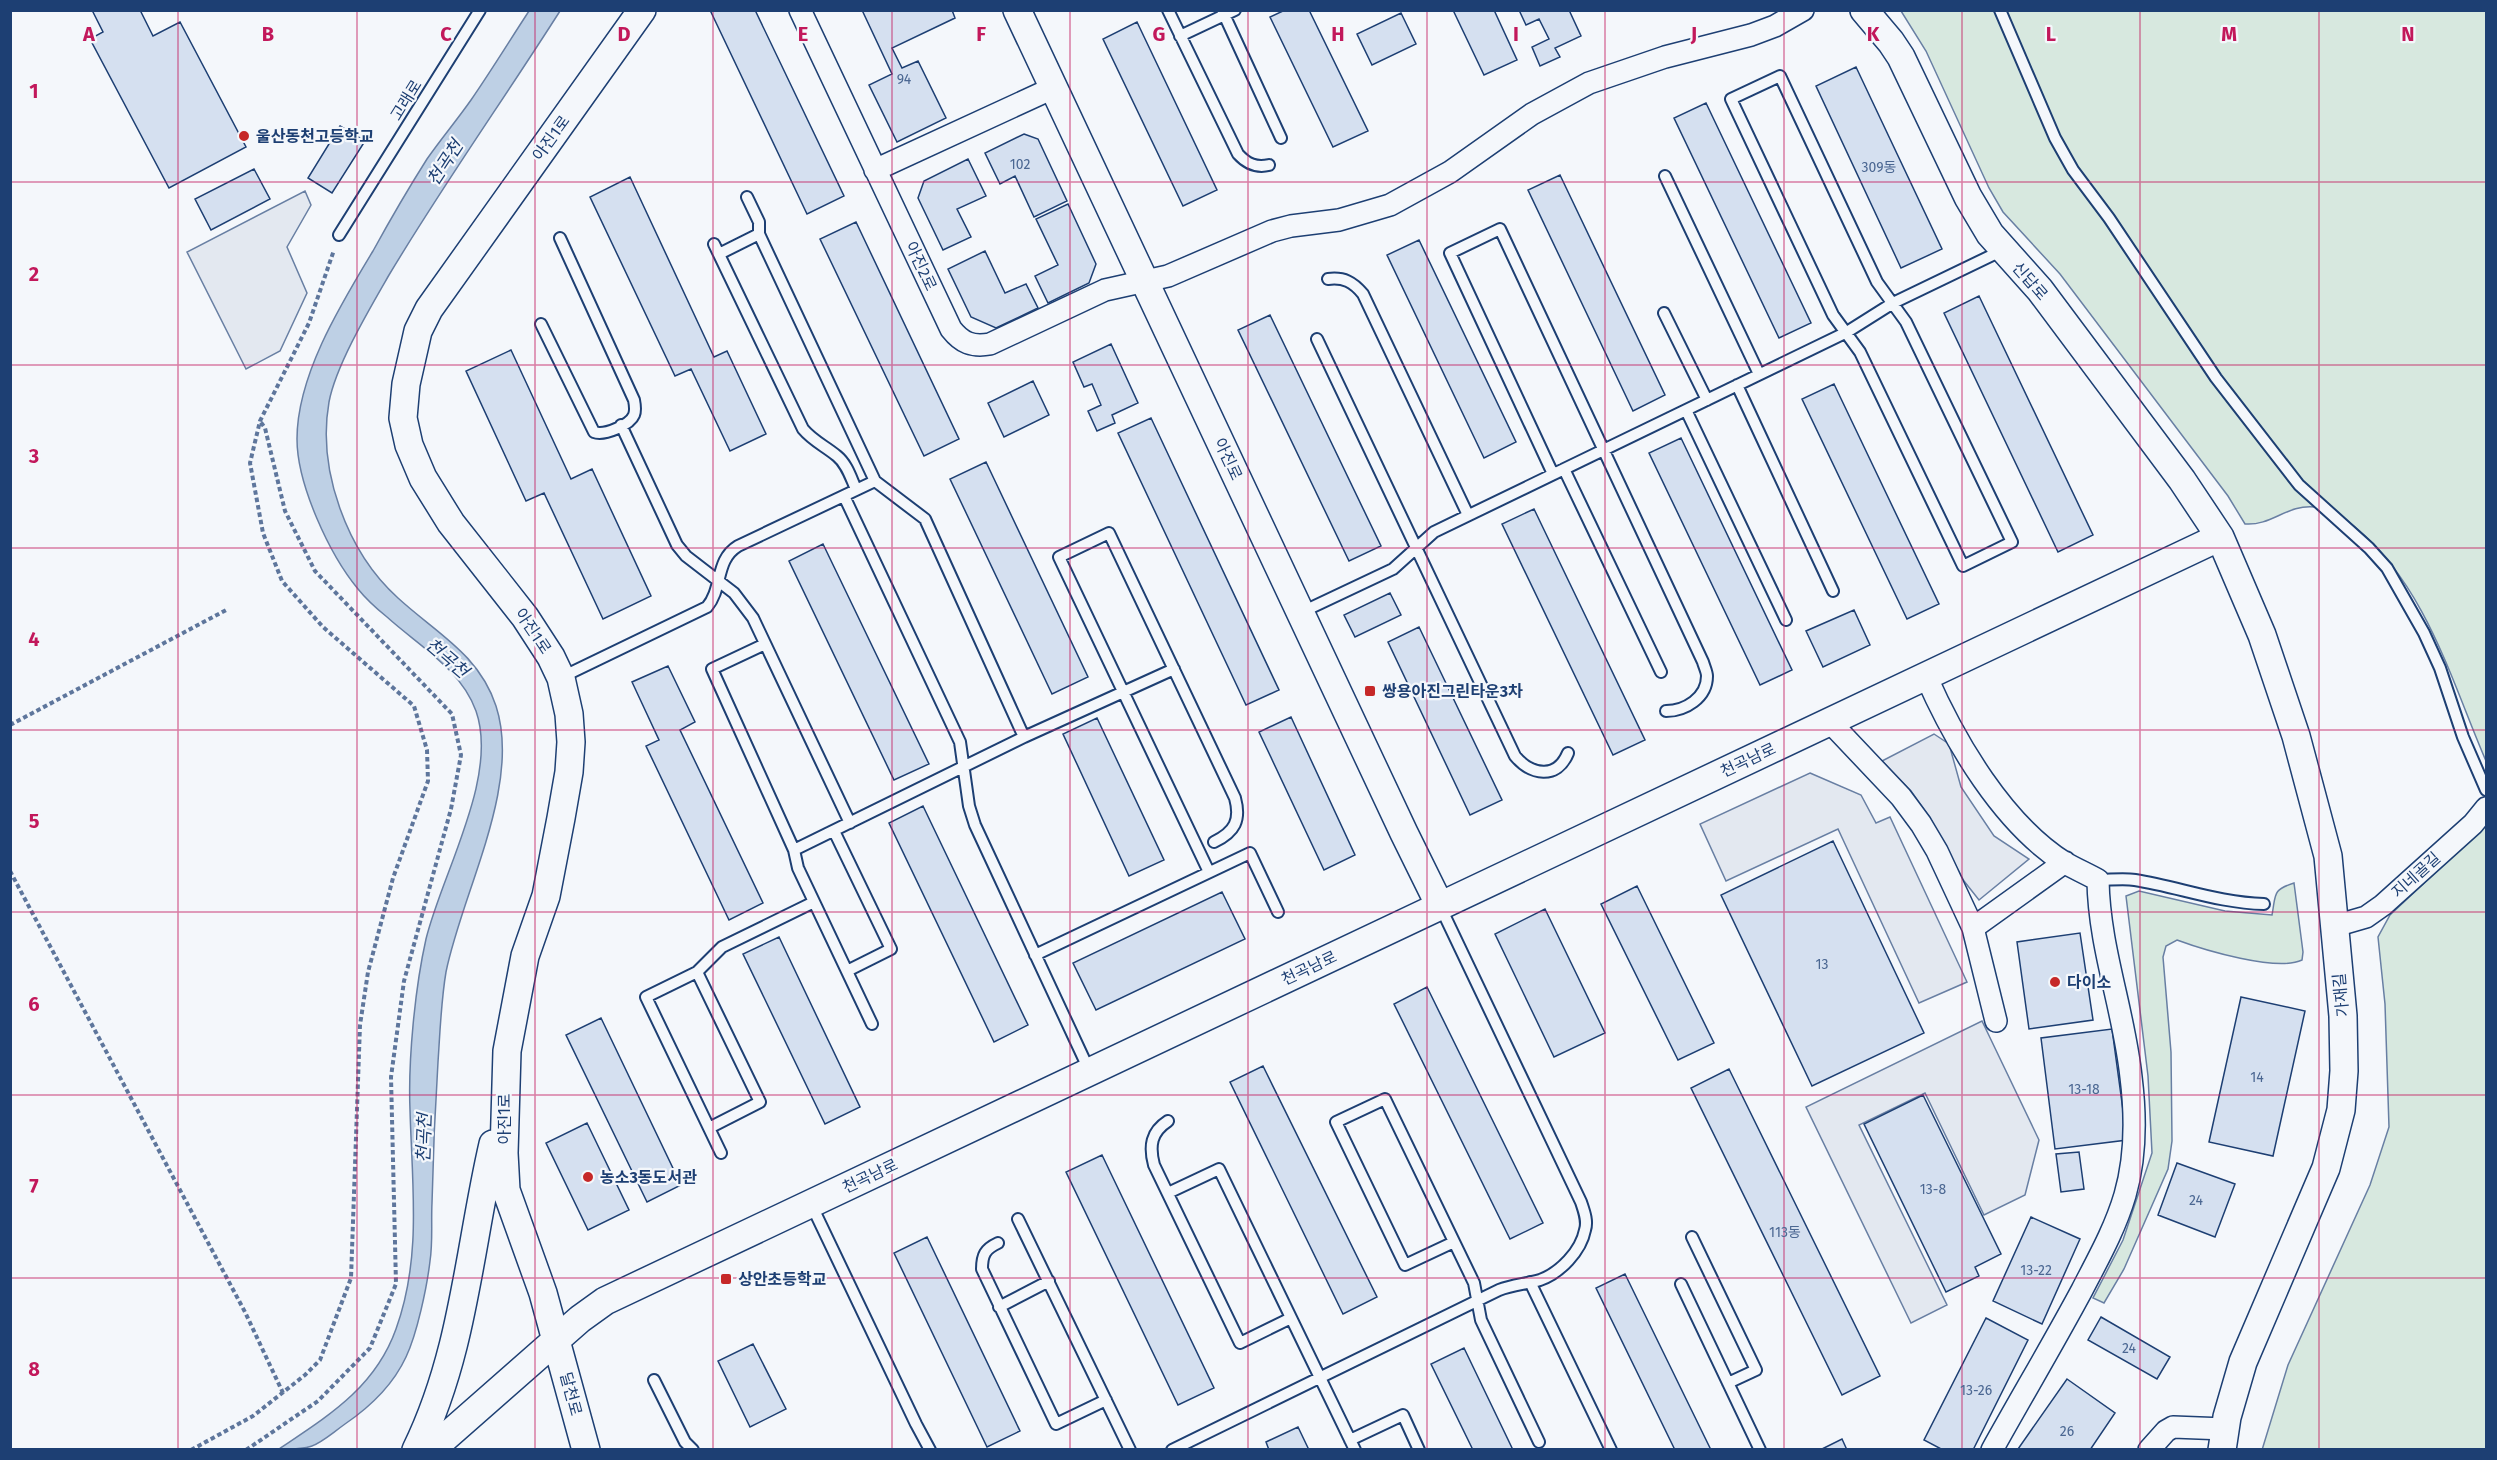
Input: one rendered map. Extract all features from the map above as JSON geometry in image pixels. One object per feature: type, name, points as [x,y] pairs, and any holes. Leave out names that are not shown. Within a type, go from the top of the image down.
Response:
[{"type":"street","name":"아진1로","points":[[556,1339],[543,1293],[506,1190],[503,1102],[507,1052],[525,956],[546,897],[569,772],[571,742],[569,714],[561,678],[550,657],[525,617],[451,523],[432,494],[405,433],[404,405],[414,345],[422,320],[642,10]]},
{"type":"street","name":"아진2로","points":[[800,10],[951,329],[968,345],[990,344],[1105,290],[1184,270],[1272,231],[1291,226],[1339,220],[1390,205],[1450,172],[1532,114],[1589,83],[1665,57],[1751,35],[1775,26],[1803,10]]},
{"type":"street","name":"아진로","points":[[1017,10],[1440,906]]},
{"type":"street","name":"신답로","points":[[1864,10],[1901,57],[1968,197],[1990,234],[2040,290],[2182,480],[2220,537]]},
{"type":"street","points":[[875,170],[1053,88]]},
{"type":"street","name":"천곡남로","points":[[431,1449],[556,1339],[605,1301],[2220,537]]},
{"type":"street","name":"가재길","points":[[2220,537],[2262,635],[2296,736],[2328,856],[2344,1040],[2341,1110],[2334,1144],[2306,1216],[2243,1362],[2234,1390],[2224,1439]]},
{"type":"street","points":[[1926,676],[1944,714],[1985,779],[2008,810],[2034,838],[2065,862],[2098,880],[2099,909],[2106,959],[2131,1077],[2135,1141],[2131,1168],[2114,1225],[2099,1258],[1992,1449]]},
{"type":"street","points":[[1830,722],[1901,797],[1921,824],[1956,888],[1973,928],[1996,1020]]},
{"type":"street","name":"지네골길","points":[[2335,926],[2366,917],[2383,905],[2473,824],[2487,808]]},
{"type":"street","points":[[1973,928],[2065,862]]},
{"type":"street","points":[[416,1449],[431,1417],[452,1355],[486,1172],[503,1102]]},
{"type":"street","name":"달천로","points":[[556,1339],[586,1449]]},
{"type":"street","points":[[2149,1449],[2173,1426],[2224,1439]]},
{"type":"lane","name":"고래로","points":[[339,235],[480,10]]},
{"type":"lane","points":[[1168,10],[1238,154],[1250,164],[1269,165]]},
{"type":"lane","points":[[1180,36],[1223,13],[1235,10]]},
{"type":"lane","points":[[2000,10],[2055,138],[2069,162],[2216,378],[2299,485],[2369,548],[2387,568],[2424,633],[2440,668],[2463,737],[2487,790]]},
{"type":"lane","points":[[1223,13],[1281,138]]},
{"type":"lane","points":[[1780,76],[1877,282],[1893,303],[1906,322],[2012,542],[1963,566],[1860,352],[1833,315],[1731,99],[1780,76]]},
{"type":"lane","points":[[1665,176],[1759,374]]},
{"type":"lane","points":[[747,197],[759,222],[759,234],[875,481],[925,519],[1024,737]]},
{"type":"lane","points":[[1553,474],[1450,253],[1500,229],[1703,662],[1707,676],[1704,688],[1697,699],[1687,707],[1676,711],[1666,711]]},
{"type":"lane","points":[[719,254],[759,234]]},
{"type":"lane","points":[[541,324],[591,428],[600,434],[628,421],[635,413],[634,400],[560,238]]},
{"type":"lane","points":[[714,244],[803,429],[813,441],[838,456],[844,463],[856,489]]},
{"type":"lane","points":[[1300,613],[1393,569],[1434,532],[1847,332],[1893,303],[2003,250]]},
{"type":"lane","points":[[1328,279],[1348,280],[1363,294],[1468,515]]},
{"type":"lane","points":[[1664,313],[1707,400]]},
{"type":"lane","points":[[1317,339],[1515,756],[1524,766],[1535,772],[1544,772],[1555,769],[1564,762],[1568,753]]},
{"type":"lane","points":[[1737,385],[1833,591]]},
{"type":"lane","points":[[1686,410],[1786,620]]},
{"type":"lane","points":[[621,425],[677,545],[686,556],[718,579],[744,605],[765,644],[850,823]]},
{"type":"lane","points":[[1564,469],[1660,672]]},
{"type":"lane","points":[[561,678],[707,607],[713,600],[718,579],[730,550],[875,481]]},
{"type":"lane","points":[[844,496],[960,742],[969,806],[975,825],[1090,1072]]},
{"type":"lane","points":[[1209,872],[1059,557],[1109,533],[1231,788],[1238,817],[1232,831],[1214,842]]},
{"type":"lane","points":[[765,644],[712,669],[795,850],[798,868],[872,1024]]},
{"type":"lane","points":[[795,850],[1024,737],[1174,669]]},
{"type":"lane","points":[[834,831],[891,949],[847,971]]},
{"type":"lane","points":[[1035,955],[1250,853],[1278,912]]},
{"type":"lane","points":[[2098,880],[2133,880],[2204,897],[2264,904]]},
{"type":"lane","points":[[721,1153],[646,997],[697,972],[722,946],[814,902]]},
{"type":"lane","points":[[1172,1449],[1510,1286],[1550,1275],[1568,1260],[1578,1247],[1586,1230],[1586,1217],[1581,1203],[1440,906]]},
{"type":"lane","points":[[697,972],[760,1102],[709,1128]]},
{"type":"lane","points":[[1454,1242],[1405,1265],[1336,1122],[1385,1099],[1454,1242],[1474,1284],[1480,1320],[1539,1442]]},
{"type":"lane","points":[[1168,1121],[1158,1128],[1152,1139],[1151,1152],[1154,1165],[1240,1343],[1291,1318]]},
{"type":"lane","points":[[1168,1193],[1219,1169],[1352,1445],[1402,1415],[1419,1449]]},
{"type":"lane","points":[[811,1204],[920,1434],[930,1449]]},
{"type":"lane","points":[[1018,1219],[1130,1449]]},
{"type":"lane","points":[[1692,1238],[1756,1370],[1728,1383]]},
{"type":"lane","points":[[998,1243],[989,1247],[983,1254],[982,1269],[1056,1424],[1106,1400]]},
{"type":"lane","points":[[999,1307],[1049,1281]]},
{"type":"lane","points":[[1530,1282],[1611,1449]]},
{"type":"lane","points":[[1681,1284],[1760,1449]]},
{"type":"lane","points":[[654,1380],[685,1442],[693,1449]]},
{"type":"path","points":[[192,1449],[253,1416],[320,1360],[351,1278],[360,1025],[368,972],[393,878],[428,781],[427,750],[414,706],[323,627],[282,580],[263,533],[250,463],[260,421],[309,323],[339,235]]},
{"type":"path","points":[[246,1449],[318,1401],[370,1347],[396,1284],[391,1077],[404,981],[451,809],[460,755],[452,714],[315,571],[285,511],[265,428],[260,421]]},
{"type":"path","points":[[10,725],[228,609]]},
{"type":"path","points":[[10,871],[245,1312],[283,1393]]},
{"type":"shaded area","points":[[1901,11],[2486,11],[2486,761],[2434,636],[2400,577],[2380,551],[2355,527],[2327,509],[2305,507],[2263,522],[2245,524],[2228,496],[2060,274],[2003,212],[1989,188],[1926,51]]},
{"type":"shaded area","points":[[305,191],[311,205],[287,247],[307,293],[280,351],[246,369],[187,252]]},
{"type":"shaded area","points":[[1934,734],[1949,744],[1961,787],[1994,836],[2029,859],[1979,900],[1964,881],[1930,818],[1911,791],[1882,761]]},
{"type":"shaded area","points":[[1810,773],[1861,795],[1876,823],[1890,817],[1967,982],[1919,1003],[1838,829],[1726,881],[1700,824]]},
{"type":"shaded area","points":[[2486,825],[2486,1449],[2262,1450],[2288,1365],[2370,1185],[2389,1127],[2385,1004],[2378,937],[2390,915]]},
{"type":"shaded area","points":[[2294,883],[2303,952],[2302,960],[2291,963],[2259,962],[2222,954],[2177,940],[2166,946],[2163,957],[2171,1052],[2172,1141],[2168,1169],[2124,1269],[2104,1303],[2093,1298],[2123,1240],[2152,1153],[2148,1076],[2126,896],[2139,891],[2225,911],[2272,915],[2278,891]]},
{"type":"shaded area","points":[[1982,1021],[2039,1140],[2025,1195],[1984,1215],[1925,1093],[1859,1125],[1947,1305],[1911,1323],[1806,1107]]},
{"type":"water","name":"천곡천","points":[[529,11],[560,11],[389,275],[346,354],[329,402],[326,428],[332,482],[351,534],[364,558],[380,579],[398,598],[468,658],[479,672],[496,706],[502,737],[501,770],[496,804],[487,839],[446,972],[436,1097],[431,1254],[424,1297],[414,1336],[401,1367],[380,1395],[363,1410],[315,1445],[279,1449],[332,1412],[363,1384],[387,1350],[404,1302],[414,1221],[410,1069],[419,979],[426,939],[475,795],[480,765],[481,737],[476,711],[469,696],[450,670],[368,600],[336,557],[317,518],[302,476],[297,439],[299,415],[304,390],[313,365],[348,294],[427,159],[471,100]]},
{"type":"building","points":[[92,10],[140,10],[153,36],[180,22],[246,147],[169,188],[90,39],[103,32]]},
{"type":"building","points":[[710,10],[755,10],[844,196],[807,214]]},
{"type":"building","points":[[862,10],[952,10],[955,18],[892,48],[902,68],[918,61],[946,118],[897,142],[869,85],[892,74]]},
{"type":"building","points":[[1285,10],[1309,10],[1368,131],[1333,147],[1270,17]]},
{"type":"building","points":[[1453,10],[1494,10],[1517,60],[1484,75]]},
{"type":"building","points":[[1519,10],[1569,10],[1581,36],[1555,48],[1560,57],[1540,66],[1532,47],[1549,39],[1539,19],[1526,25]]},
{"type":"building","points":[[1401,13],[1416,44],[1372,65],[1357,34]]},
{"type":"building","points":[[1137,22],[1217,190],[1183,206],[1103,39]]},
{"type":"building","points":[[1856,67],[1942,249],[1901,268],[1816,86]]},
{"type":"building","points":[[1706,103],[1811,323],[1779,338],[1674,118]]},
{"type":"building","points":[[340,126],[365,141],[332,193],[308,178]]},
{"type":"building","points":[[1024,134],[1038,139],[1067,201],[1034,217],[1015,176],[1000,184],[985,153]]},
{"type":"building","points":[[968,159],[986,196],[957,209],[971,237],[943,250],[918,198],[924,181]]},
{"type":"building","points":[[254,169],[270,199],[211,230],[195,199]]},
{"type":"building","points":[[1560,175],[1665,395],[1633,411],[1528,190]]},
{"type":"building","points":[[630,177],[714,357],[727,351],[766,434],[730,451],[691,369],[675,376],[590,197]]},
{"type":"building","points":[[1068,204],[1096,264],[1089,283],[1048,303],[1035,276],[1058,265],[1036,219]]},
{"type":"building","points":[[856,222],[959,439],[924,456],[820,239]]},
{"type":"building","points":[[1419,240],[1516,442],[1484,458],[1387,255]]},
{"type":"building","points":[[985,251],[1005,293],[1026,284],[1038,308],[996,328],[971,317],[948,269]]},
{"type":"building","points":[[1979,296],[2093,535],[2058,552],[1944,313]]},
{"type":"building","points":[[1270,315],[1381,546],[1349,561],[1238,330]]},
{"type":"building","points":[[1111,344],[1138,403],[1112,415],[1115,423],[1097,431],[1088,411],[1101,405],[1092,384],[1084,387],[1073,362]]},
{"type":"building","points":[[511,350],[571,479],[592,469],[651,596],[603,619],[544,493],[526,501],[466,371]]},
{"type":"building","points":[[1033,381],[1049,415],[1004,437],[988,403]]},
{"type":"building","points":[[1834,384],[1939,604],[1907,619],[1802,399]]},
{"type":"building","points":[[1151,418],[1279,690],[1246,705],[1118,433]]},
{"type":"building","points":[[1681,438],[1792,670],[1760,685],[1649,453]]},
{"type":"building","points":[[986,462],[1088,677],[1052,694],[950,479]]},
{"type":"building","points":[[1534,509],[1645,740],[1613,755],[1502,524]]},
{"type":"building","points":[[823,544],[929,764],[894,780],[789,561]]},
{"type":"building","points":[[1390,593],[1401,615],[1355,637],[1344,615]]},
{"type":"building","points":[[1854,610],[1870,645],[1823,667],[1806,631]]},
{"type":"building","points":[[1419,627],[1502,800],[1470,815],[1388,642]]},
{"type":"building","points":[[668,666],[695,722],[680,730],[763,903],[729,920],[646,746],[659,740],[632,682]]},
{"type":"building","points":[[1291,717],[1355,855],[1324,870],[1259,732]]},
{"type":"building","points":[[1097,718],[1164,860],[1129,876],[1063,734]]},
{"type":"building","points":[[923,806],[1028,1025],[994,1042],[889,823]]},
{"type":"building","points":[[1833,841],[1924,1033],[1812,1086],[1721,895]]},
{"type":"building","points":[[1637,886],[1714,1043],[1678,1060],[1601,904]]},
{"type":"building","points":[[1222,892],[1245,939],[1096,1010],[1073,963]]},
{"type":"building","points":[[1545,909],[1605,1033],[1554,1057],[1495,934]]},
{"type":"building","points":[[2080,933],[2093,1020],[2029,1029],[2017,942]]},
{"type":"building","points":[[779,937],[860,1107],[825,1124],[743,954]]},
{"type":"building","points":[[1427,987],[1543,1223],[1510,1239],[1394,1004]]},
{"type":"building","points":[[2241,997],[2305,1011],[2273,1156],[2209,1142]]},
{"type":"building","points":[[601,1018],[681,1185],[647,1202],[566,1035]]},
{"type":"building","points":[[2112,1029],[2127,1140],[2055,1149],[2041,1038]]},
{"type":"building","points":[[1263,1066],[1377,1297],[1343,1314],[1230,1082]]},
{"type":"building","points":[[1729,1069],[1880,1376],[1842,1395],[1691,1088]]},
{"type":"building","points":[[1923,1095],[2001,1254],[1975,1267],[1979,1276],[1946,1292],[1864,1124]]},
{"type":"building","name":"농소3동도서관","points":[[587,1123],[629,1210],[588,1230],[546,1143]]},
{"type":"building","points":[[2079,1152],[2084,1189],[2061,1192],[2056,1154]]},
{"type":"building","points":[[1102,1155],[1214,1388],[1178,1405],[1066,1172]]},
{"type":"building","points":[[2177,1163],[2235,1184],[2215,1237],[2158,1215]]},
{"type":"building","points":[[2031,1217],[2080,1239],[2042,1324],[1993,1301]]},
{"type":"building","points":[[927,1237],[1020,1431],[987,1447],[894,1253]]},
{"type":"building","points":[[1625,1274],[1711,1450],[1675,1450],[1596,1288]]},
{"type":"building","points":[[2101,1317],[2170,1357],[2157,1379],[2088,1340]]},
{"type":"building","points":[[1986,1318],[2028,1340],[1973,1450],[1943,1450],[1924,1440]]},
{"type":"building","points":[[753,1344],[786,1409],[750,1427],[718,1361]]},
{"type":"building","points":[[1464,1348],[1513,1450],[1473,1450],[1431,1364]]},
{"type":"building","points":[[2067,1379],[2115,1413],[2090,1450],[2018,1449]]},
{"type":"building","points":[[1298,1427],[1309,1450],[1269,1450],[1266,1442]]},
{"type":"building","points":[[1842,1439],[1847,1450],[1820,1450]]},
{"type":"place","name":"울산동천고등학교","points":[[244,136]]},
{"type":"place","name":"쌍용아진그린타운3차","points":[[1370,691]]},
{"type":"place","name":"다이소","points":[[2055,982]]},
{"type":"place","name":"농소3동도서관","points":[[588,1177]]},
{"type":"place","name":"상안초등학교","points":[[726,1279]]}]
